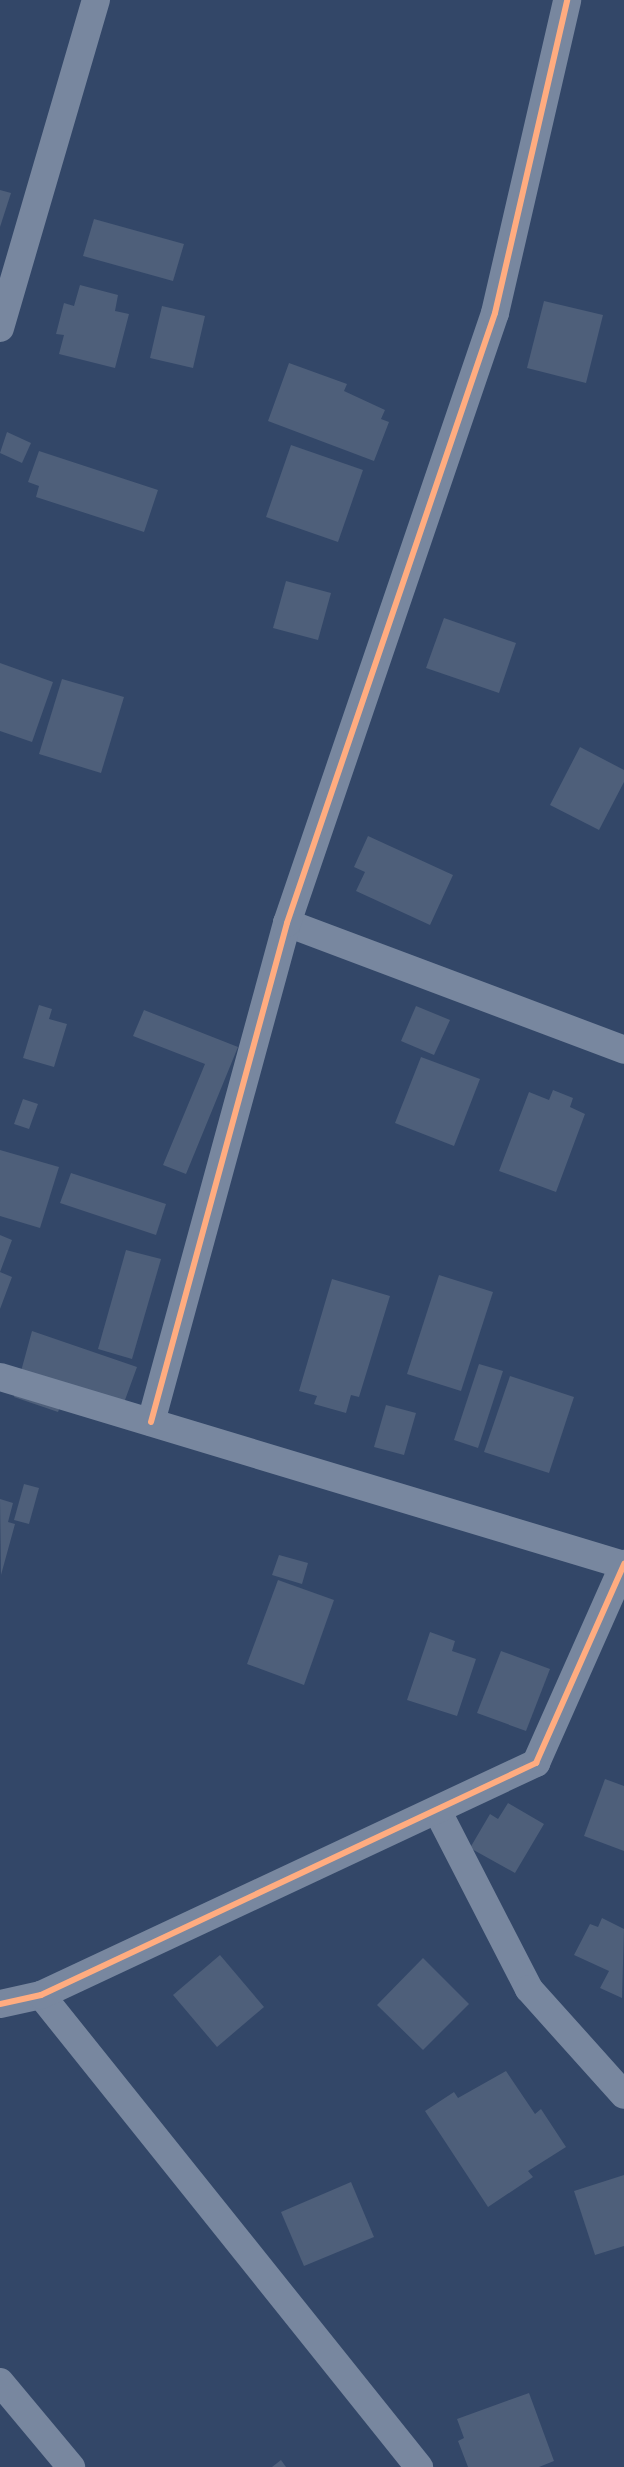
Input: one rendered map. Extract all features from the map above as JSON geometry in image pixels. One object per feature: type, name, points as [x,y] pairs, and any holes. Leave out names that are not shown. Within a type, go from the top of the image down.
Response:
[{"type":"street","points":[[0,328],[96,0]]},
{"type":"street","points":[[151,1422],[287,923],[495,313],[567,0]]},
{"type":"street","points":[[287,923],[624,1050]]},
{"type":"street","points":[[0,1377],[623,1565],[536,1763],[41,1995],[0,2004]]},
{"type":"street","points":[[437,1810],[529,1989],[624,2095]]},
{"type":"street","points":[[41,1995],[419,2467]]},
{"type":"street","points":[[0,2382],[71,2467]]},
{"type":"building","points":[[0,190],[11,193],[0,227]]},
{"type":"building","points":[[94,219],[184,244],[173,281],[83,256]]},
{"type":"building","points":[[80,285],[118,295],[115,311],[129,314],[115,368],[59,354],[64,335],[56,334],[64,303],[74,306]]},
{"type":"building","points":[[544,301],[603,315],[586,383],[527,368]]},
{"type":"building","points":[[162,306],[205,316],[193,368],[150,358]]},
{"type":"building","points":[[289,363],[347,384],[344,391],[385,410],[381,419],[389,422],[374,461],[268,421]]},
{"type":"building","points":[[7,432],[31,443],[22,463],[0,453]]},
{"type":"building","points":[[291,445],[363,470],[338,542],[266,517]]},
{"type":"building","points":[[39,451],[158,490],[144,532],[36,497],[39,486],[28,482]]},
{"type":"building","points":[[286,581],[331,593],[318,640],[273,628]]},
{"type":"building","points":[[444,618],[516,643],[499,693],[426,668]]},
{"type":"building","points":[[0,663],[53,682],[32,742],[0,731]]},
{"type":"building","points":[[62,679],[124,697],[101,773],[39,754]]},
{"type":"building","points":[[580,747],[624,770],[624,782],[599,830],[550,805]]},
{"type":"building","points":[[368,836],[453,875],[430,925],[356,891],[365,872],[354,867]]},
{"type":"building","points":[[39,1005],[52,1009],[49,1019],[67,1024],[54,1067],[23,1058]]},
{"type":"building","points":[[416,1006],[450,1020],[434,1055],[401,1041]]},
{"type":"building","points":[[144,1010],[238,1047],[186,1174],[163,1165],[205,1064],[133,1036]]},
{"type":"building","points":[[421,1057],[480,1079],[454,1146],[395,1123]]},
{"type":"building","points":[[553,1090],[573,1098],[570,1107],[585,1114],[556,1192],[499,1171],[529,1092],[549,1100]]},
{"type":"building","points":[[23,1099],[38,1104],[29,1129],[14,1124]]},
{"type":"building","points":[[0,1150],[59,1167],[40,1228],[0,1216]]},
{"type":"building","points":[[71,1173],[166,1204],[156,1235],[60,1203]]},
{"type":"building","points":[[0,1235],[12,1240],[0,1272]]},
{"type":"building","points":[[126,1250],[161,1259],[132,1359],[98,1349]]},
{"type":"building","points":[[0,1272],[12,1277],[0,1309]]},
{"type":"building","points":[[439,1275],[493,1292],[461,1391],[407,1374]]},
{"type":"building","points":[[332,1279],[390,1296],[359,1397],[351,1395],[346,1413],[314,1404],[317,1396],[299,1391]]},
{"type":"building","points":[[32,1331],[137,1367],[121,1411],[66,1392],[58,1412],[14,1397]]},
{"type":"building","points":[[479,1364],[503,1371],[478,1448],[454,1440]]},
{"type":"building","points":[[510,1376],[574,1397],[549,1473],[484,1452]]},
{"type":"building","points":[[386,1405],[416,1413],[404,1455],[374,1447]]},
{"type":"building","points":[[24,1484],[39,1488],[29,1524],[14,1520]]},
{"type":"building","points":[[0,1499],[13,1503],[8,1522],[15,1524],[1,1575]]},
{"type":"building","points":[[279,1555],[308,1563],[302,1584],[272,1575]]},
{"type":"building","points":[[278,1580],[334,1600],[304,1685],[247,1664]]},
{"type":"building","points":[[430,1632],[455,1641],[452,1651],[476,1659],[457,1716],[407,1700]]},
{"type":"building","points":[[501,1651],[550,1669],[526,1731],[477,1713]]},
{"type":"building","points":[[605,1779],[624,1786],[624,1851],[584,1836]]},
{"type":"building","points":[[508,1803],[544,1824],[515,1873],[470,1848],[490,1814],[498,1819]]},
{"type":"building","points":[[602,1918],[624,1929],[622,1998],[600,1988],[609,1971],[574,1955],[590,1924],[598,1927]]},
{"type":"building","points":[[220,1955],[264,2007],[217,2047],[173,1995]]},
{"type":"building","points":[[423,1958],[469,2004],[423,2050],[377,2005]]},
{"type":"building","points":[[506,2071],[535,2114],[541,2109],[566,2147],[528,2171],[533,2177],[488,2207],[425,2111],[454,2092],[458,2098]]},
{"type":"building","points":[[624,2175],[624,2246],[595,2255],[574,2191]]},
{"type":"building","points":[[351,2182],[374,2237],[304,2266],[281,2212]]},
{"type":"building","points":[[529,2393],[554,2461],[539,2467],[468,2467],[458,2441],[464,2438],[457,2419]]},
{"type":"building","points":[[281,2460],[286,2467],[272,2467]]},
{"type":"cycle path","points":[[151,1422],[287,923],[495,313],[567,0]]},
{"type":"cycle path","points":[[0,2004],[41,1995],[536,1763],[624,1564]]}]
